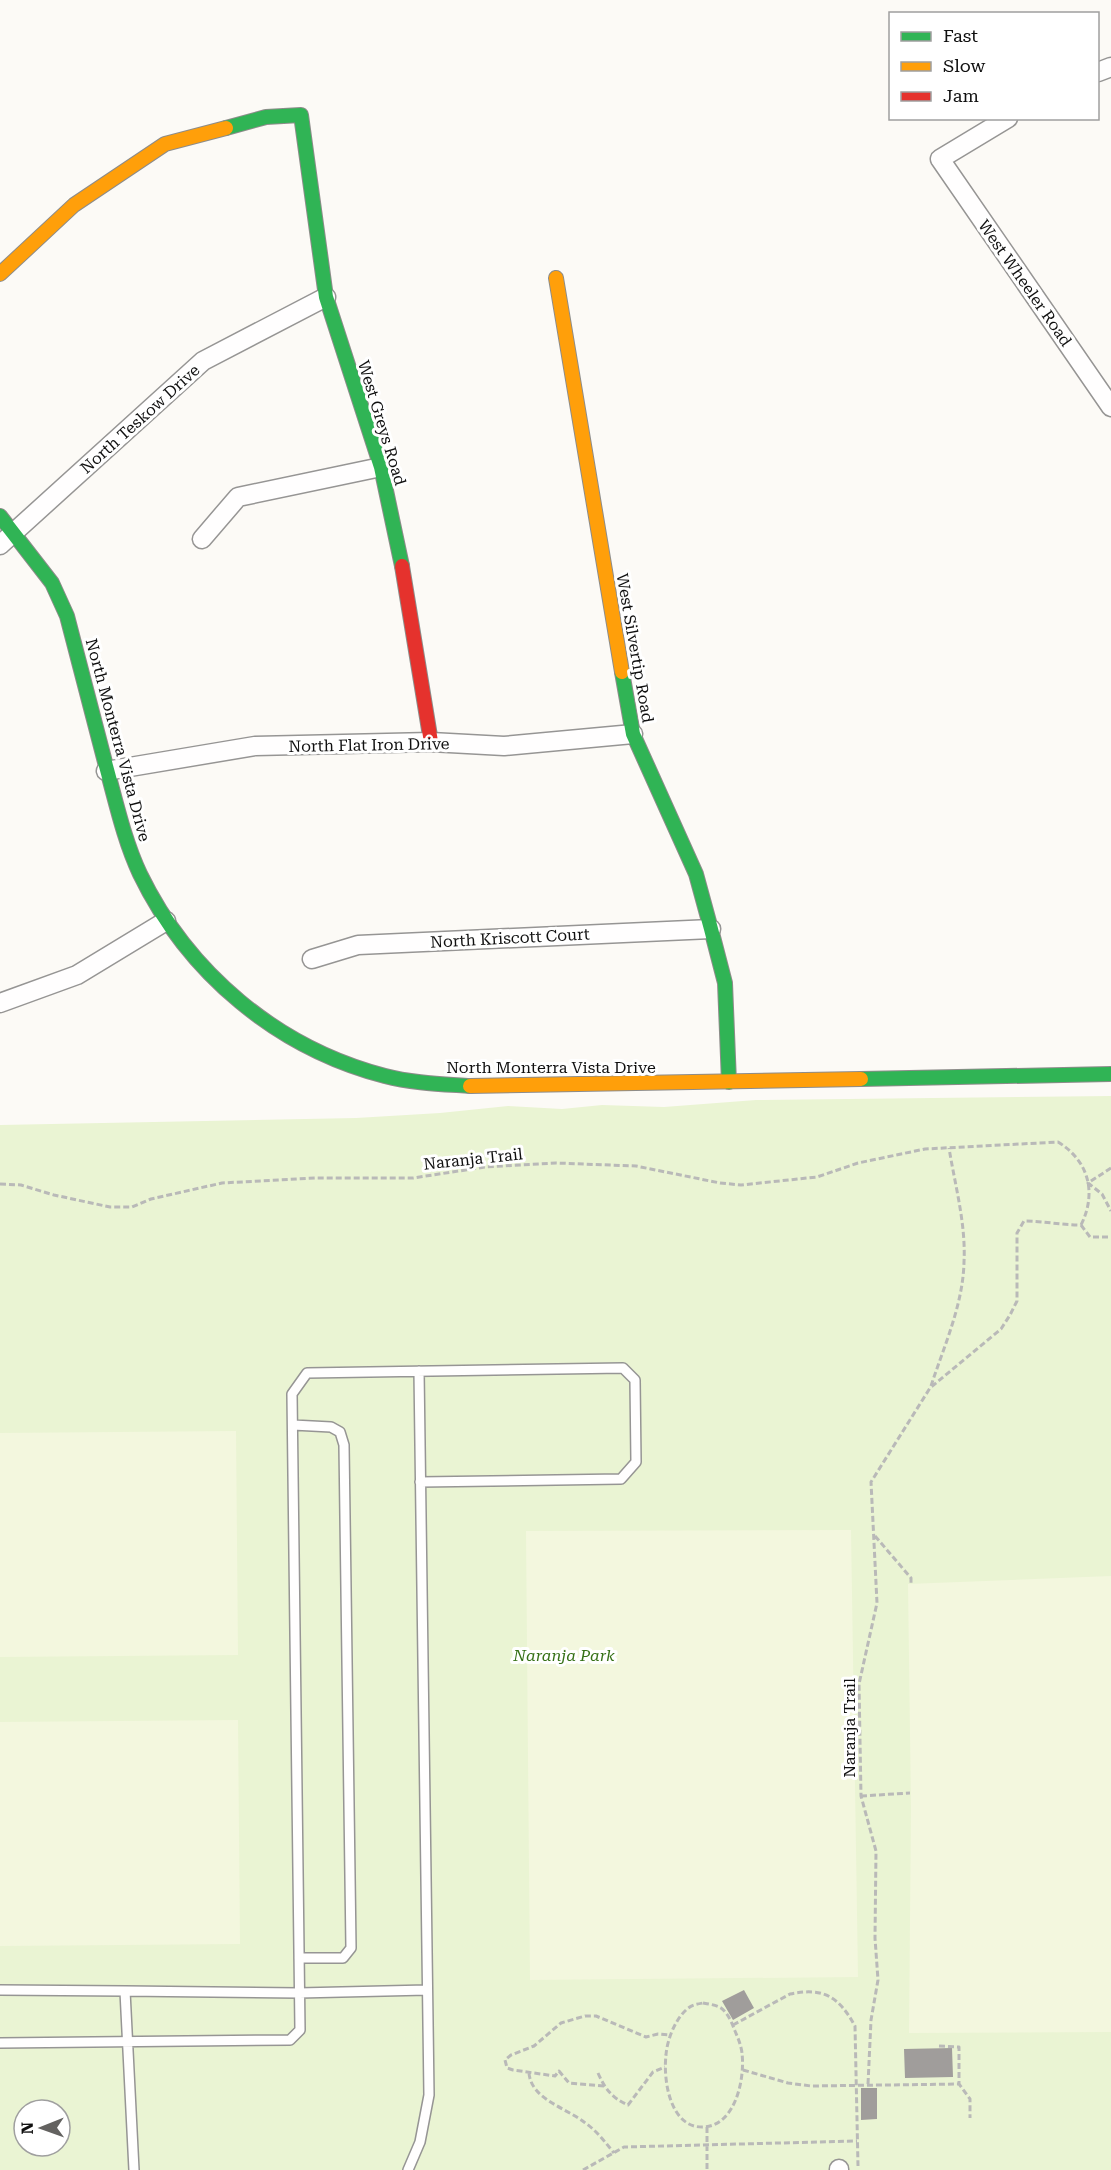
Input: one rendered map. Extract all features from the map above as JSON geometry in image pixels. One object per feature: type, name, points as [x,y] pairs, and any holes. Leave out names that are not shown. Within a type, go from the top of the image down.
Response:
[{"type":"street","name":"West Greys Road","points":[[0,274],[74,205],[165,144],[266,117],[301,115],[326,297],[381,467],[401,562],[430,742]]},
{"type":"street","name":"West Wheeler Road","points":[[1005,120],[940,159],[1111,407]]},
{"type":"street","name":"West Silvertip Road","points":[[556,278],[633,734],[696,874],[725,983],[729,1082]]},
{"type":"street","name":"North Teskow Drive","points":[[0,545],[203,361],[326,297]]},
{"type":"street","points":[[202,539],[238,497],[381,467]]},
{"type":"street","name":"North Monterra Vista Drive","points":[[0,516],[52,583],[67,616],[106,771],[128,843],[140,873],[166,921],[193,956],[234,997],[262,1020],[300,1042],[337,1060],[385,1076],[427,1083],[478,1086],[1111,1074]]},
{"type":"street","name":"North Flat Iron Drive","points":[[106,771],[255,746],[430,742],[504,746],[633,734]]},
{"type":"street","points":[[0,1003],[77,975],[166,921]]},
{"type":"street","name":"North Kriscott Court","points":[[312,960],[358,945],[711,929]]},
{"type":"lane","points":[[0,2043],[290,2040],[300,2030],[292,1394],[307,1373],[623,1368],[635,1380],[636,1462],[621,1479],[420,1482]]},
{"type":"lane","points":[[408,2170],[420,2142],[429,2095],[419,1371]]},
{"type":"lane","points":[[293,1425],[331,1427],[340,1432],[344,1445],[351,1948],[343,1958],[299,1958]]},
{"type":"lane","points":[[0,1990],[299,1993],[427,1990]]},
{"type":"lane","points":[[125,1990],[134,2170]]},
{"type":"path","name":"Naranja Trail","points":[[0,1184],[21,1185],[110,1207],[132,1207],[151,1199],[222,1183],[315,1178],[413,1178],[485,1167],[556,1163],[636,1166],[741,1185],[817,1177],[858,1163],[925,1149],[1058,1142],[1069,1149],[1085,1169],[1088,1183],[1087,1212],[1080,1225]]},
{"type":"path","name":"Naranja Trail","points":[[868,2084],[871,2020],[878,1980],[875,1938],[876,1851],[861,1796],[859,1684],[877,1603],[871,1482],[930,1388],[960,1298],[964,1262],[962,1220],[949,1148]]},
{"type":"path","points":[[1088,1183],[1111,1168]]},
{"type":"path","name":"Naranja Trail","points":[[1088,1183],[1102,1194],[1111,1211]]},
{"type":"path","name":"Naranja Trail","points":[[930,1388],[1001,1329],[1010,1315],[1017,1300],[1017,1233],[1024,1221],[1080,1225]]},
{"type":"path","name":"Naranja Trail","points":[[1080,1225],[1090,1237],[1111,1237]]},
{"type":"path","points":[[874,1535],[911,1578],[911,1584]]},
{"type":"path","points":[[861,1796],[910,1793]]},
{"type":"path","points":[[733,2025],[790,1994],[822,1993],[837,1999],[846,2010],[855,2026],[857,2141],[845,2169]]},
{"type":"path","points":[[703,2003],[720,2007],[733,2025],[742,2050],[743,2070],[740,2088],[730,2109],[718,2122],[707,2127],[687,2124],[678,2115],[672,2102],[665,2067],[666,2053],[677,2022],[687,2008],[703,2003]]},
{"type":"path","points":[[604,2086],[569,2083],[559,2072],[555,2076],[507,2068],[505,2060],[511,2055],[534,2046],[555,2026],[585,2016],[596,2016],[646,2037],[658,2034],[671,2035]]},
{"type":"path","points":[[939,2046],[959,2047],[959,2084],[970,2099],[970,2118]]},
{"type":"path","points":[[598,2073],[612,2096],[628,2105],[653,2072],[665,2067]]},
{"type":"path","points":[[743,2070],[788,2083],[811,2086],[959,2084]]},
{"type":"path","points":[[529,2073],[532,2086],[539,2094],[585,2122],[614,2153]]},
{"type":"path","points":[[707,2127],[707,2170]]},
{"type":"path","points":[[583,2170],[624,2147],[857,2141]]},
{"type":"green space","name":"Naranja Park","points":[[1111,1096],[1111,2170],[0,2170],[0,1125],[356,1118],[508,1106],[562,1109],[602,1105],[664,1107],[756,1100]]},
{"type":"green space","points":[[236,1431],[238,1655],[0,1657],[0,1433]]},
{"type":"green space","points":[[851,1530],[858,1977],[530,1980],[526,1531]]},
{"type":"green space","points":[[1111,1576],[1111,2032],[909,2033],[911,1808],[908,1584]]},
{"type":"green space","points":[[238,1720],[240,1944],[0,1946],[0,1722]]},
{"type":"building","points":[[744,1990],[754,2008],[733,2020],[722,2001]]},
{"type":"building","points":[[952,2048],[953,2077],[905,2078],[904,2049]]},
{"type":"building","points":[[861,2088],[877,2088],[877,2119],[861,2120]]},
{"type":"traffic: fast","points":[[226,128],[266,117],[301,115],[326,297],[381,467],[402,566]]},
{"type":"traffic: fast","points":[[0,516],[52,583],[67,616],[129,848],[160,910],[183,943],[210,974],[240,1002],[273,1026],[308,1047],[345,1063],[385,1076],[416,1082],[470,1086]]},
{"type":"traffic: fast","points":[[622,672],[633,734],[696,874],[711,929],[725,983],[729,1082]]},
{"type":"traffic: fast","points":[[861,1079],[1111,1074]]},
{"type":"traffic: slow","points":[[0,274],[74,205],[165,144],[226,128]]},
{"type":"traffic: slow","points":[[556,278],[622,672]]},
{"type":"traffic: slow","points":[[470,1086],[861,1079]]},
{"type":"traffic: jam","points":[[402,566],[431,742]]}]
